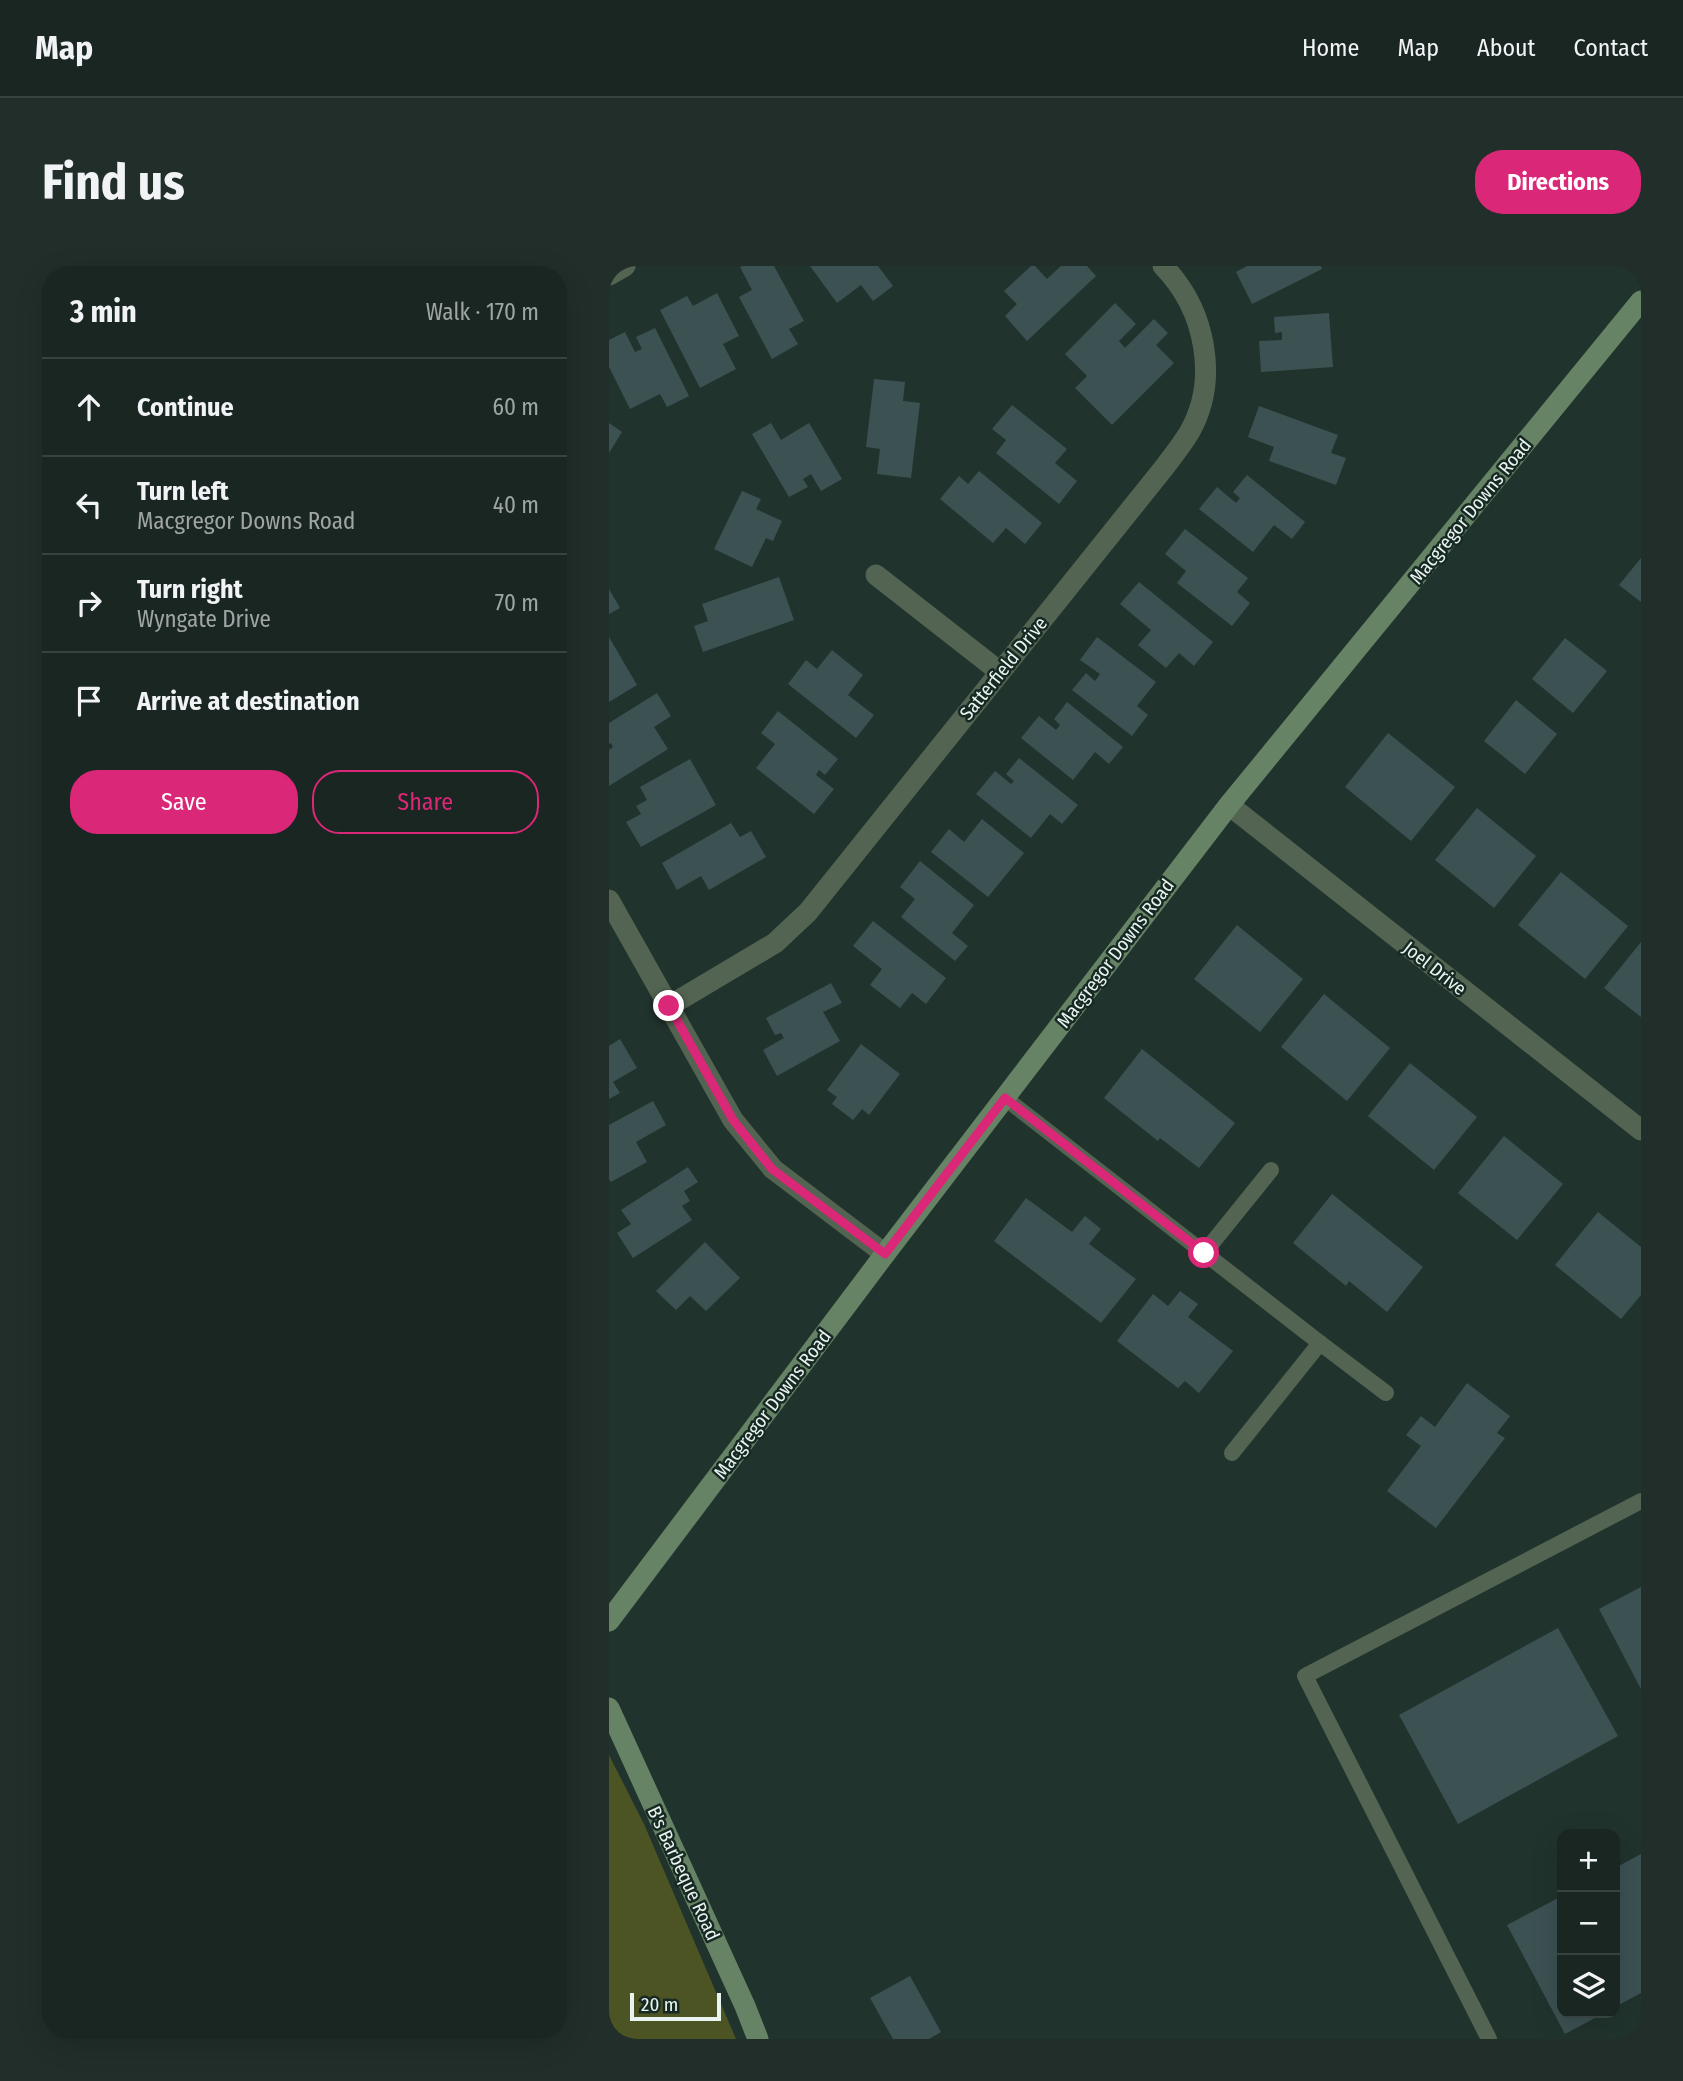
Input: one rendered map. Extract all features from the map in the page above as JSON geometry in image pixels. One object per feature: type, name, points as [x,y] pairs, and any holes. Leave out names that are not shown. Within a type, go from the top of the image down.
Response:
[{"type":"street","points":[[609,275],[625,266]]},
{"type":"street","name":"Satterfield Drive","points":[[669,1006],[775,943],[808,912],[1163,469],[1189,432],[1203,394],[1205,352],[1197,320],[1183,290],[1163,266]]},
{"type":"street","name":"Macgregor Downs Road","points":[[609,1621],[885,1254],[1229,805],[1641,301]]},
{"type":"street","points":[[876,575],[1000,672]]},
{"type":"street","name":"Joel Drive","points":[[1229,805],[1641,1130]]},
{"type":"street","points":[[609,900],[733,1120],[772,1169],[885,1254]]},
{"type":"street","name":"B's Barbeque Road","points":[[609,1708],[758,2039]]},
{"type":"lane","points":[[1005,1098],[1387,1393]]},
{"type":"lane","points":[[1204,1253],[1271,1170]]},
{"type":"lane","points":[[1232,1453],[1320,1343]]},
{"type":"lane","points":[[1489,2039],[1305,1676],[1641,1501]]},
{"type":"green space","points":[[609,1755],[644,1824],[736,2039],[609,2039]]},
{"type":"building","points":[[774,266],[804,321],[789,329],[798,344],[772,359],[739,297],[752,290],[740,267]]},
{"type":"building","points":[[810,266],[878,266],[893,286],[873,301],[861,285],[837,303]]},
{"type":"building","points":[[1031,266],[1035,266],[1047,279],[1061,266],[1087,266],[1096,276],[1027,341],[1005,316],[1017,304],[1004,291]]},
{"type":"building","points":[[1247,266],[1321,266],[1322,269],[1252,304],[1236,272]]},
{"type":"building","points":[[717,293],[739,336],[723,344],[736,369],[700,388],[660,310],[687,296],[693,306]]},
{"type":"building","points":[[1115,303],[1136,324],[1119,341],[1125,348],[1154,319],[1168,333],[1156,345],[1174,363],[1112,425],[1075,388],[1087,376],[1065,354]]},
{"type":"building","points":[[1329,313],[1333,367],[1261,372],[1259,341],[1282,340],[1282,332],[1275,333],[1274,317]]},
{"type":"building","points":[[655,328],[689,396],[667,407],[660,394],[630,409],[609,367],[609,340],[625,332],[635,352],[642,349],[636,337]]},
{"type":"building","points":[[874,379],[905,382],[903,401],[920,403],[911,478],[877,474],[880,449],[866,447]]},
{"type":"building","points":[[1012,405],[1067,449],[1055,463],[1077,481],[1059,504],[996,453],[1006,440],[992,429]]},
{"type":"building","points":[[1259,406],[1338,435],[1331,453],[1346,458],[1336,485],[1269,461],[1274,447],[1248,437]]},
{"type":"building","points":[[609,423],[622,432],[609,453]]},
{"type":"building","points":[[771,423],[781,440],[809,423],[842,479],[821,491],[811,474],[803,479],[808,487],[789,497],[752,434]]},
{"type":"building","points":[[979,471],[1042,523],[1025,544],[1006,528],[993,543],[940,499],[959,476],[968,484]]},
{"type":"building","points":[[1247,475],[1305,522],[1292,539],[1274,525],[1253,552],[1199,509],[1217,487],[1236,503],[1240,498],[1233,492]]},
{"type":"building","points":[[742,491],[761,499],[756,509],[782,521],[773,541],[766,538],[752,567],[714,549]]},
{"type":"building","points":[[1185,529],[1248,578],[1237,592],[1250,603],[1232,626],[1177,583],[1186,571],[1165,554]]},
{"type":"building","points":[[1641,558],[1641,602],[1619,585]]},
{"type":"building","points":[[779,577],[794,620],[703,652],[694,626],[708,621],[702,604]]},
{"type":"building","points":[[1139,582],[1213,642],[1194,666],[1179,653],[1166,668],[1138,645],[1151,630],[1120,604]]},
{"type":"building","points":[[609,589],[620,608],[609,614]]},
{"type":"building","points":[[609,637],[637,685],[609,702]]},
{"type":"building","points":[[1097,637],[1156,682],[1137,706],[1148,715],[1132,736],[1072,690],[1086,673],[1095,681],[1100,674],[1080,660]]},
{"type":"building","points":[[1565,638],[1607,671],[1573,713],[1532,679]]},
{"type":"building","points":[[832,650],[863,675],[848,695],[874,715],[856,738],[788,684],[806,660],[817,669]]},
{"type":"building","points":[[657,693],[671,716],[654,727],[668,749],[609,786],[609,750],[613,747],[609,744],[609,723]]},
{"type":"building","points":[[1516,700],[1557,734],[1525,774],[1484,741]]},
{"type":"building","points":[[1067,702],[1123,747],[1109,764],[1095,752],[1073,780],[1021,738],[1039,716],[1056,730],[1060,725],[1054,719]]},
{"type":"building","points":[[778,711],[838,759],[825,775],[819,770],[816,775],[834,789],[814,814],[756,768],[775,744],[761,733]]},
{"type":"building","points":[[1388,733],[1455,787],[1411,841],[1345,787]]},
{"type":"building","points":[[1019,758],[1078,805],[1062,824],[1050,814],[1031,838],[976,794],[995,771],[1011,784],[1014,781],[1006,774]]},
{"type":"building","points":[[690,759],[716,805],[641,847],[626,822],[641,814],[636,806],[647,800],[640,787]]},
{"type":"building","points":[[1477,808],[1536,856],[1494,908],[1435,860]]},
{"type":"building","points":[[982,819],[1024,853],[988,897],[931,852],[949,829],[964,842]]},
{"type":"building","points":[[731,823],[740,837],[751,831],[766,857],[709,890],[701,876],[677,890],[662,863]]},
{"type":"building","points":[[920,861],[974,905],[952,933],[968,946],[955,961],[901,917],[915,899],[900,887]]},
{"type":"building","points":[[1561,872],[1628,926],[1585,979],[1518,925]]},
{"type":"building","points":[[873,921],[946,978],[926,1004],[912,993],[900,1008],[870,985],[882,969],[853,946]]},
{"type":"building","points":[[1237,925],[1303,979],[1260,1032],[1194,979]]},
{"type":"building","points":[[1641,942],[1641,1017],[1604,988]]},
{"type":"building","points":[[831,983],[842,1003],[823,1012],[840,1041],[777,1076],[763,1050],[784,1038],[781,1033],[775,1035],[766,1018]]},
{"type":"building","points":[[1324,994],[1390,1048],[1347,1101],[1281,1047]]},
{"type":"building","points":[[620,1039],[637,1068],[613,1082],[620,1093],[609,1099],[609,1046]]},
{"type":"building","points":[[861,1044],[900,1074],[869,1115],[862,1109],[853,1120],[832,1104],[837,1097],[827,1090]]},
{"type":"building","points":[[1142,1049],[1235,1123],[1199,1168],[1160,1138],[1158,1141],[1104,1098]]},
{"type":"building","points":[[1410,1063],[1477,1117],[1434,1170],[1368,1116]]},
{"type":"building","points":[[653,1101],[666,1125],[636,1142],[647,1162],[611,1182],[609,1125]]},
{"type":"building","points":[[1504,1136],[1563,1184],[1517,1240],[1458,1193]]},
{"type":"building","points":[[688,1167],[698,1182],[684,1191],[690,1201],[682,1206],[692,1220],[633,1258],[617,1233],[631,1224],[621,1210]]},
{"type":"building","points":[[1332,1194],[1423,1267],[1387,1312],[1349,1281],[1346,1286],[1293,1243]]},
{"type":"building","points":[[1026,1198],[1072,1232],[1085,1216],[1101,1229],[1089,1244],[1136,1279],[1101,1323],[994,1241]]},
{"type":"building","points":[[1598,1212],[1641,1247],[1641,1295],[1621,1319],[1555,1265]]},
{"type":"building","points":[[705,1242],[740,1278],[706,1311],[690,1296],[676,1310],[656,1291]]},
{"type":"building","points":[[1180,1291],[1198,1304],[1188,1317],[1233,1351],[1199,1393],[1185,1381],[1178,1388],[1117,1341],[1153,1294],[1168,1306]]},
{"type":"building","points":[[1467,1383],[1510,1416],[1497,1433],[1505,1438],[1436,1528],[1387,1491],[1421,1446],[1406,1435],[1421,1416],[1435,1427]]},
{"type":"building","points":[[1641,1587],[1641,1689],[1599,1609]]},
{"type":"building","points":[[1558,1628],[1618,1736],[1458,1824],[1399,1715]]},
{"type":"building","points":[[1641,1854],[1641,1993],[1620,2004],[1620,1892],[1620,1865]]},
{"type":"building","points":[[1557,1899],[1557,2018],[1595,2018],[1565,2034],[1507,1925]]},
{"type":"building","points":[[910,1976],[941,2032],[929,2039],[893,2039],[870,1998]]},
{"type":"route","points":[[669,1006],[733,1120],[772,1169],[885,1254],[1005,1098],[1204,1253]]}]
